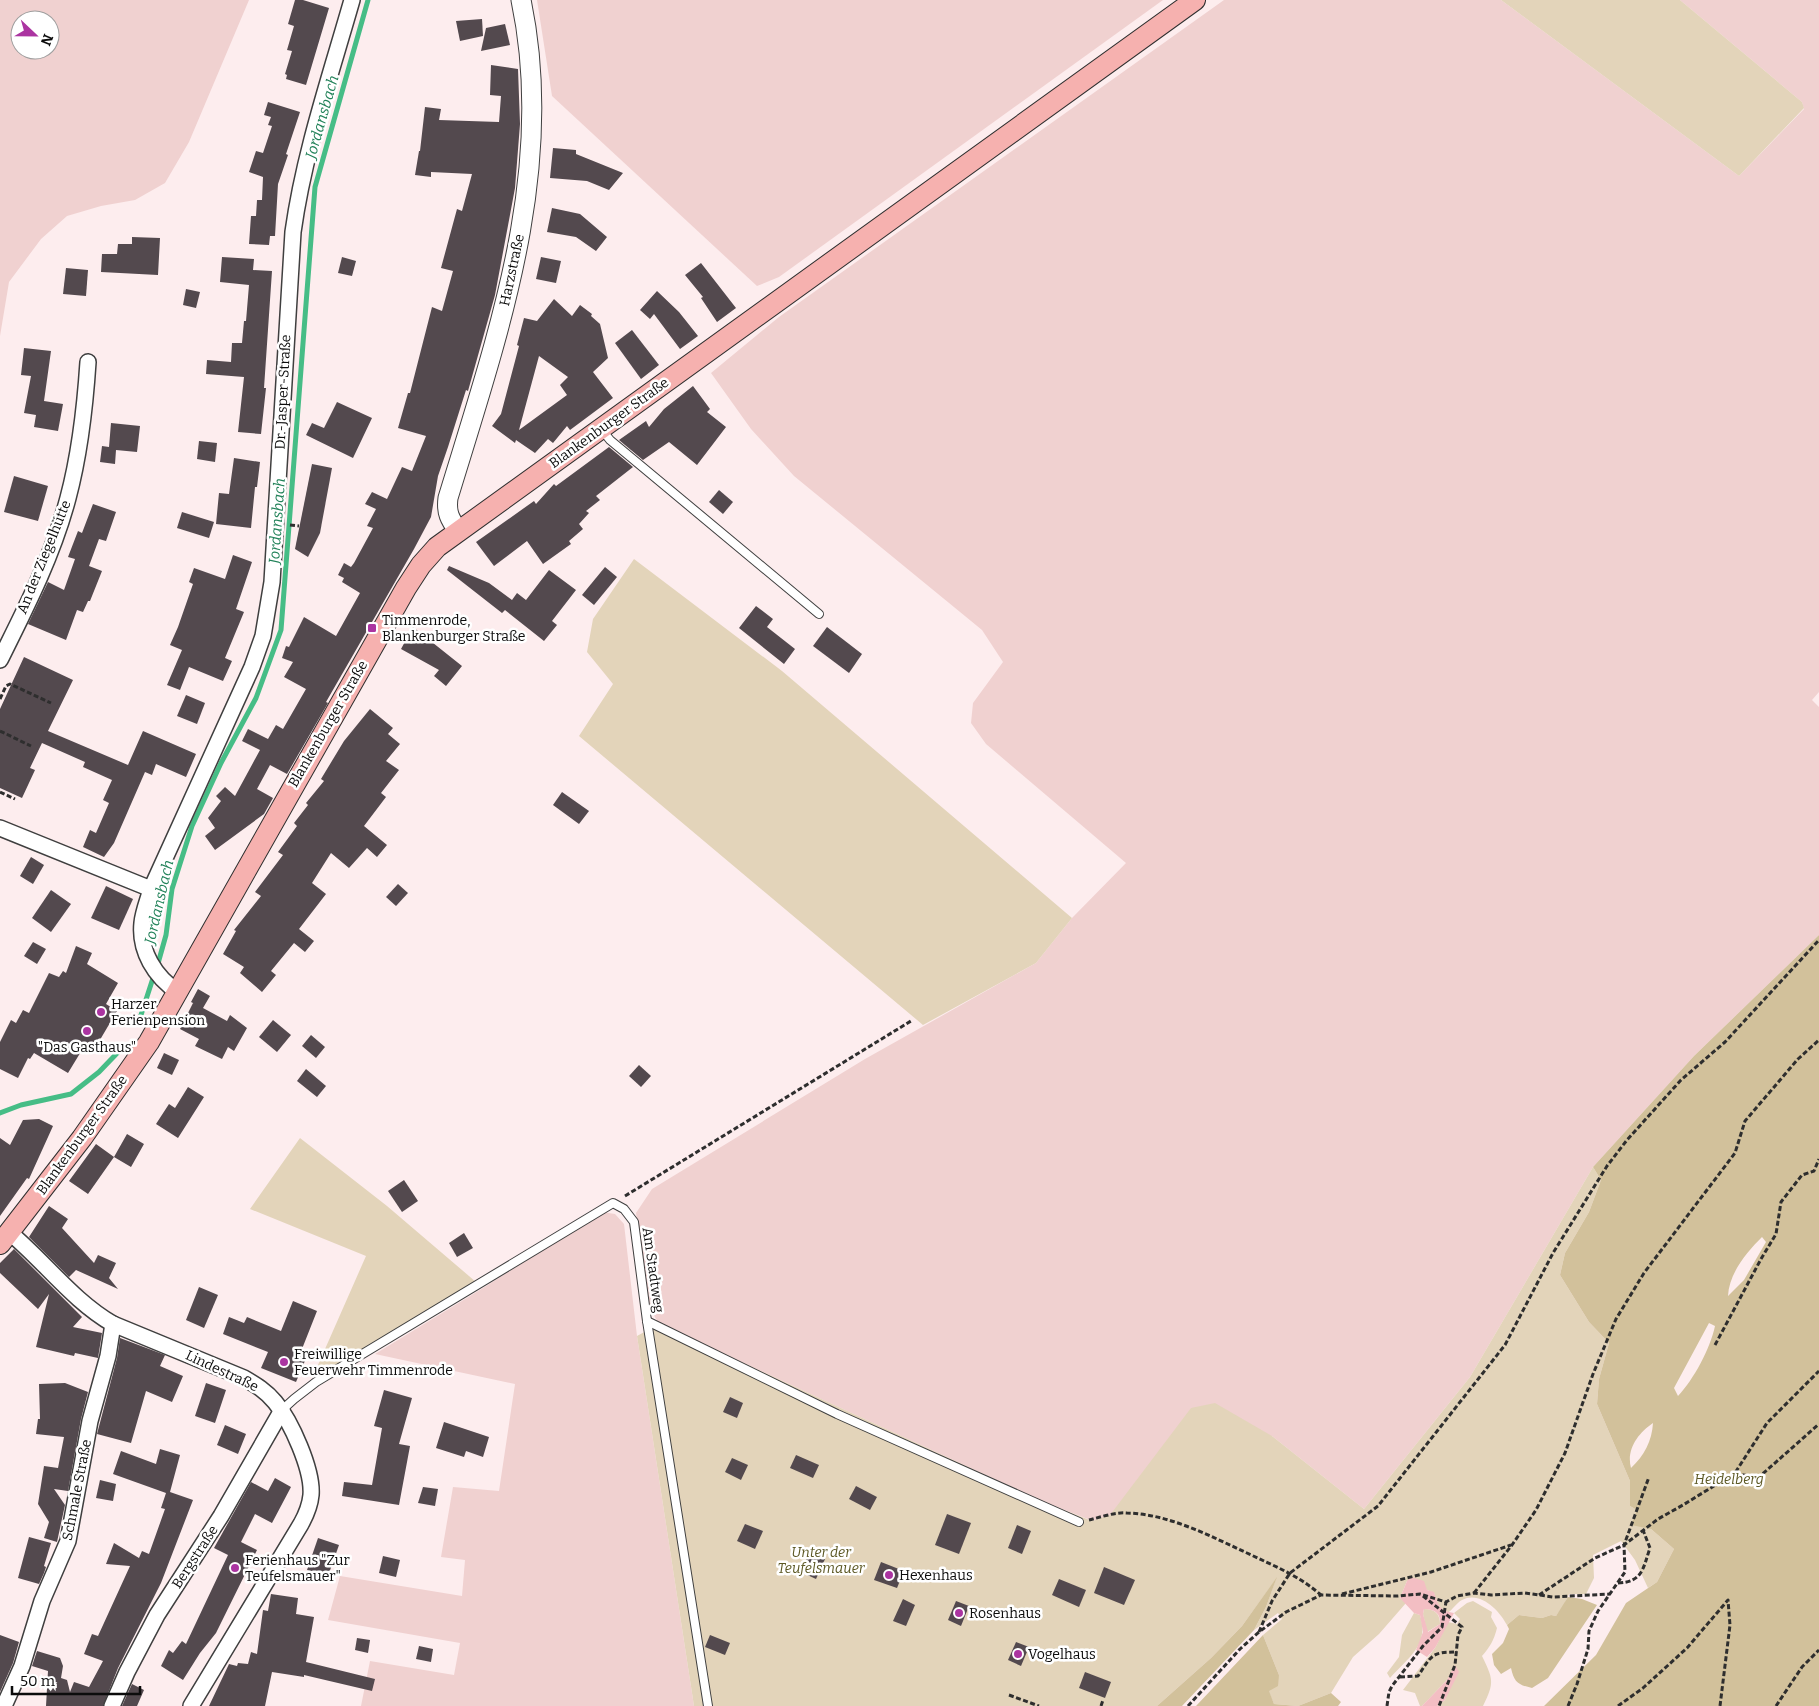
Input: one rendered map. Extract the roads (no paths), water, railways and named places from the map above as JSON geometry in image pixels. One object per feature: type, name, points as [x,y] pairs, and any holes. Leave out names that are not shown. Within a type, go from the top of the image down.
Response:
[{"type":"main road","name":"Blankenburger Straße","points":[[5,1238],[106,1106],[149,1042],[172,988],[229,898],[406,588],[421,565],[437,546],[1195,0]]},
{"type":"street","name":"Dr.-Jasper-Straße","points":[[172,988],[150,962],[142,938],[142,922],[151,889],[252,667],[263,636],[272,582],[293,232],[297,201],[303,172],[352,0]]},
{"type":"street","name":"Harzstraße","points":[[458,531],[450,519],[447,510],[448,498],[499,330],[517,254],[528,187],[532,133],[531,74],[526,22],[521,0]]},
{"type":"street","name":"An der Ziegelhütte","points":[[0,660],[46,562],[68,499],[77,461],[85,411],[88,362]]},
{"type":"street","points":[[1,829],[151,889]]},
{"type":"street","name":"Lindestraße","points":[[5,1238],[28,1247],[88,1307],[114,1324],[244,1378],[265,1392],[282,1410],[300,1446],[309,1475],[311,1494],[309,1508],[191,1706]]},
{"type":"street","name":"Schmale Straße","points":[[4,1706],[22,1666],[42,1601],[68,1542],[90,1421],[108,1356],[114,1324]]},
{"type":"street","name":"Bergstraße","points":[[112,1706],[127,1672],[157,1616],[221,1516],[282,1410]]},
{"type":"lane","points":[[600,429],[610,440],[819,614]]},
{"type":"lane","name":"Am Stadtweg","points":[[282,1410],[316,1382],[613,1203],[624,1209],[634,1222],[647,1321],[708,1706]]},
{"type":"lane","points":[[647,1321],[837,1414],[1079,1522]]},
{"type":"waterway","name":"Jordansbach","points":[[157,967],[166,935],[172,889],[192,826],[221,763],[256,698],[281,630],[315,187],[368,0]]},
{"type":"waterway","name":"Jordansbach","points":[[136,1024],[141,1015],[154,975]]},
{"type":"waterway","name":"Jordansbach","points":[[0,1113],[21,1105],[71,1094],[99,1072],[123,1047]]},
{"type":"place","name":"Timmenrode, Blankenburger Straße","points":[[372,628]]},
{"type":"place","name":"Harzer Ferienpension","points":[[101,1012]]},
{"type":"place","name":"\"Das Gasthaus\"","points":[[87,1031]]},
{"type":"place","name":"Freiwillige Feuerwehr Timmenrode","points":[[284,1362]]},
{"type":"place","name":"Ferienhaus \"Zur Teufelsmauer\"","points":[[235,1568]]},
{"type":"place","name":"Hexenhaus","points":[[889,1575]]},
{"type":"place","name":"Rosenhaus","points":[[959,1613]]},
{"type":"place","name":"Vogelhaus","points":[[1018,1654]]},
{"type":"park label","name":"Heidelberg","points":[[1729,1479]]},
{"type":"park label","name":"Unter der Teufelsmauer","points":[[821,1560]]}]
